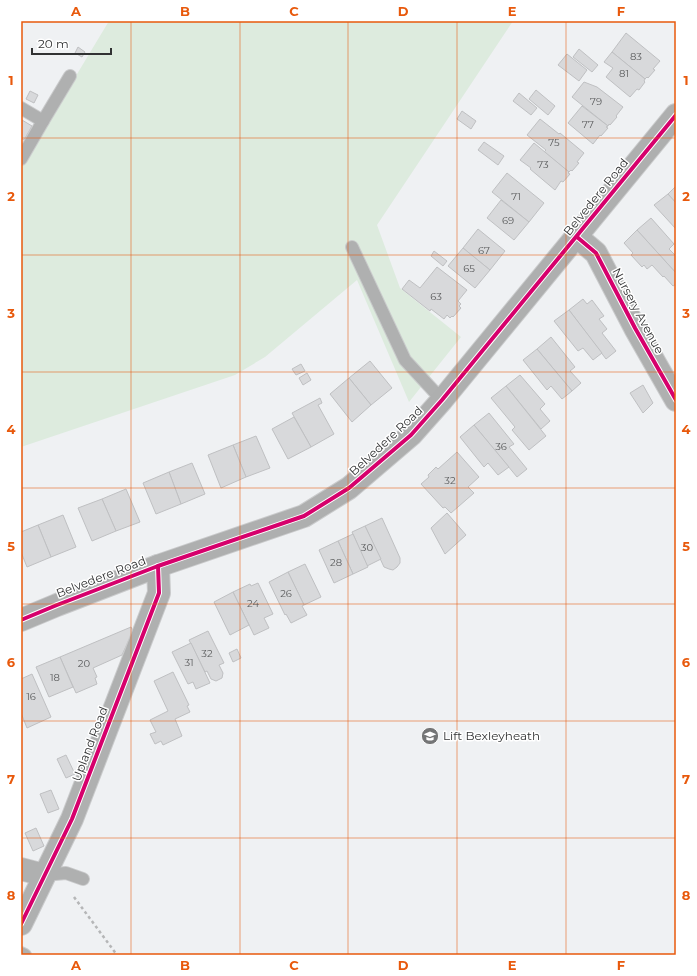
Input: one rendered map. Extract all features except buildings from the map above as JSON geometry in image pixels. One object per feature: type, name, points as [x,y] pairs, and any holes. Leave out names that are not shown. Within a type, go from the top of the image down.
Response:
[{"type":"street","name":"Belvedere Road","points":[[21,620],[158,566],[304,516],[349,488],[411,434],[442,400],[676,115]]},
{"type":"street","name":"Nursery Avenue","points":[[577,237],[596,253],[676,400]]},
{"type":"street","name":"Upland Road","points":[[21,924],[72,819],[160,593],[158,566]]},
{"type":"street","points":[[21,869],[44,875]]},
{"type":"lane","points":[[21,159],[70,76]]},
{"type":"lane","points":[[21,108],[43,121]]},
{"type":"lane","points":[[352,247],[405,360],[442,400]]},
{"type":"lane","points":[[44,875],[66,873],[83,879]]},
{"type":"lane","points":[[21,953],[25,955]]},
{"type":"path","points":[[44,875],[62,881],[117,955]]},
{"type":"green space","points":[[109,21],[513,21],[377,225],[400,288],[461,337],[409,402],[357,280],[265,357],[235,375],[21,447],[21,167]]},
{"type":"cycle path","points":[[21,620],[158,566],[304,516],[349,488],[411,435],[442,400],[676,115]]},
{"type":"cycle path","points":[[577,237],[596,253],[635,328],[676,400]]},
{"type":"cycle path","points":[[21,924],[72,819],[159,593],[158,566]]},
{"type":"place","name":"Lift Bexleyheath","points":[[430,736]]}]
